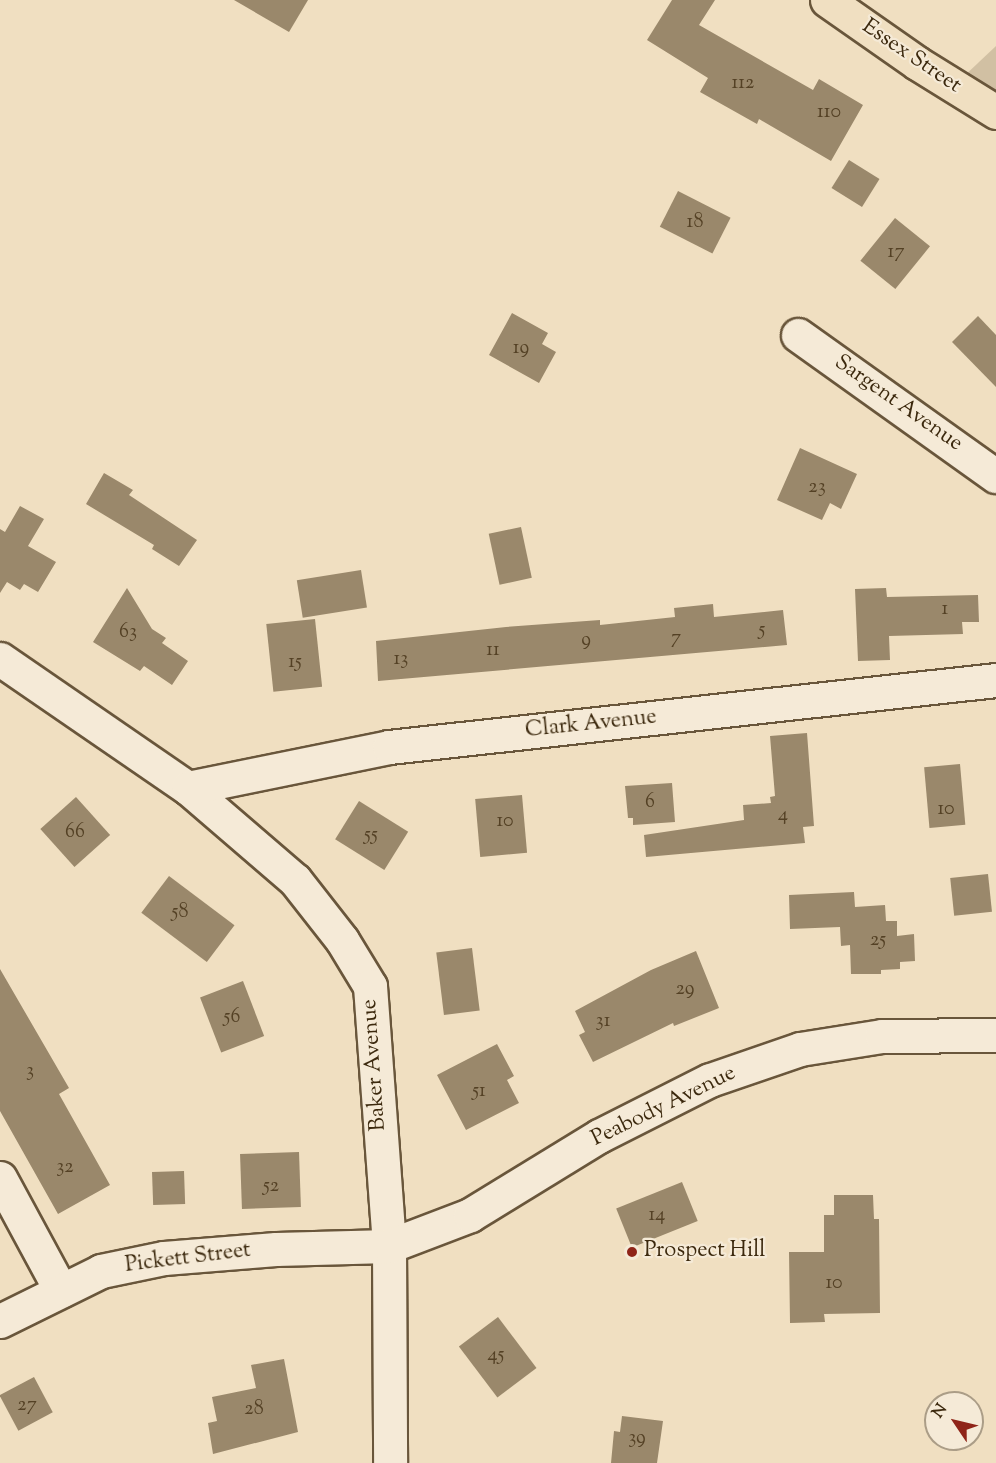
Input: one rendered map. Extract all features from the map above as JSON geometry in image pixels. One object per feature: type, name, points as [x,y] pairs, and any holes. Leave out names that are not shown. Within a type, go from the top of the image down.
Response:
[{"type":"main road","name":"Essex Street","points":[[827,0],[917,63],[996,112]]},
{"type":"street","name":"Sargent Avenue","points":[[798,335],[996,476]]},
{"type":"street","name":"Baker Avenue","points":[[0,659],[188,788],[295,880],[342,940],[370,986],[389,1246],[390,1463]]},
{"type":"street","name":"Clark Avenue","points":[[188,788],[389,747],[996,681]]},
{"type":"street","name":"Peabody Avenue","points":[[389,1246],[470,1215],[599,1136],[710,1080],[800,1049],[882,1036],[996,1035]]},
{"type":"street","points":[[0,1178],[61,1291]]},
{"type":"street","name":"Pickett Street","points":[[0,1321],[101,1271],[164,1258],[276,1249],[389,1246]]},
{"type":"shaded area","points":[[996,46],[996,106],[961,79]]},
{"type":"building","points":[[234,0],[308,0],[289,32]]},
{"type":"building","points":[[672,0],[715,0],[699,25],[813,90],[819,79],[863,105],[831,161],[759,119],[757,124],[700,92],[708,78],[647,40]]},
{"type":"building","points":[[849,160],[880,179],[862,207],[832,188]]},
{"type":"building","points":[[678,191],[731,218],[712,253],[660,227]]},
{"type":"building","points":[[895,218],[930,246],[895,289],[860,261]]},
{"type":"building","points":[[512,313],[548,333],[542,344],[556,352],[539,383],[489,355]]},
{"type":"building","points":[[978,316],[996,335],[996,387],[952,342]]},
{"type":"building","points":[[800,448],[857,474],[841,509],[830,503],[822,520],[777,500]]},
{"type":"building","points":[[104,473],[133,490],[129,495],[197,540],[179,566],[152,549],[154,545],[86,504]]},
{"type":"building","points":[[20,506],[44,519],[28,546],[56,562],[38,592],[24,584],[20,590],[7,582],[0,593],[0,529],[5,532]]},
{"type":"building","points":[[521,527],[532,578],[500,585],[489,534]]},
{"type":"building","points":[[361,570],[367,608],[303,618],[297,580]]},
{"type":"building","points":[[127,588],[152,629],[166,638],[162,643],[188,661],[172,685],[144,666],[140,671],[93,642]]},
{"type":"building","points":[[886,588],[887,597],[978,595],[979,622],[962,622],[963,634],[889,636],[890,660],[858,661],[855,589]]},
{"type":"building","points":[[713,604],[714,617],[783,610],[787,645],[378,681],[376,641],[506,627],[600,620],[600,625],[675,617],[674,608]]},
{"type":"building","points":[[315,619],[322,687],[273,692],[266,624]]},
{"type":"building","points":[[807,733],[814,826],[803,827],[805,843],[646,857],[644,835],[744,820],[743,805],[771,803],[770,797],[775,796],[770,736]]},
{"type":"building","points":[[960,764],[965,825],[929,828],[924,767]]},
{"type":"building","points":[[672,783],[675,822],[633,825],[633,818],[628,818],[625,786]]},
{"type":"building","points":[[522,795],[527,853],[480,857],[475,799]]},
{"type":"building","points":[[76,797],[110,835],[74,867],[40,829]]},
{"type":"building","points":[[359,801],[408,832],[384,870],[335,839]]},
{"type":"building","points":[[988,874],[992,912],[954,916],[950,878]]},
{"type":"building","points":[[169,876],[234,925],[207,962],[141,913]]},
{"type":"building","points":[[854,892],[855,907],[885,905],[886,921],[897,921],[897,936],[914,934],[915,961],[900,962],[900,969],[881,970],[881,974],[851,974],[850,945],[841,946],[840,927],[790,929],[789,895]]},
{"type":"building","points":[[472,948],[480,1011],[444,1015],[436,952]]},
{"type":"building","points":[[696,951],[719,1008],[674,1026],[673,1023],[593,1062],[579,1035],[585,1032],[575,1011],[651,970]]},
{"type":"building","points":[[0,969],[69,1088],[59,1094],[110,1185],[58,1214],[0,1111]]},
{"type":"building","points":[[243,981],[264,1036],[221,1053],[200,997]]},
{"type":"building","points":[[497,1044],[514,1076],[507,1080],[519,1103],[466,1130],[437,1075]]},
{"type":"building","points":[[299,1152],[301,1207],[242,1209],[240,1154]]},
{"type":"building","points":[[184,1171],[185,1204],[153,1205],[152,1172]]},
{"type":"building","points":[[682,1182],[698,1221],[632,1248],[616,1209]]},
{"type":"building","points":[[834,1195],[873,1195],[874,1219],[879,1219],[880,1313],[824,1314],[825,1322],[790,1323],[789,1252],[824,1252],[824,1215],[834,1215]]},
{"type":"building","points":[[498,1317],[537,1368],[497,1398],[459,1346]]},
{"type":"building","points":[[284,1359],[298,1432],[213,1454],[208,1423],[217,1421],[212,1397],[256,1388],[251,1365]]},
{"type":"building","points":[[34,1377],[53,1412],[18,1431],[0,1395]]},
{"type":"building","points":[[622,1416],[663,1421],[657,1463],[611,1463],[614,1431],[620,1432]]},
{"type":"place","name":"Prospect Hill","points":[[632,1252]]}]
